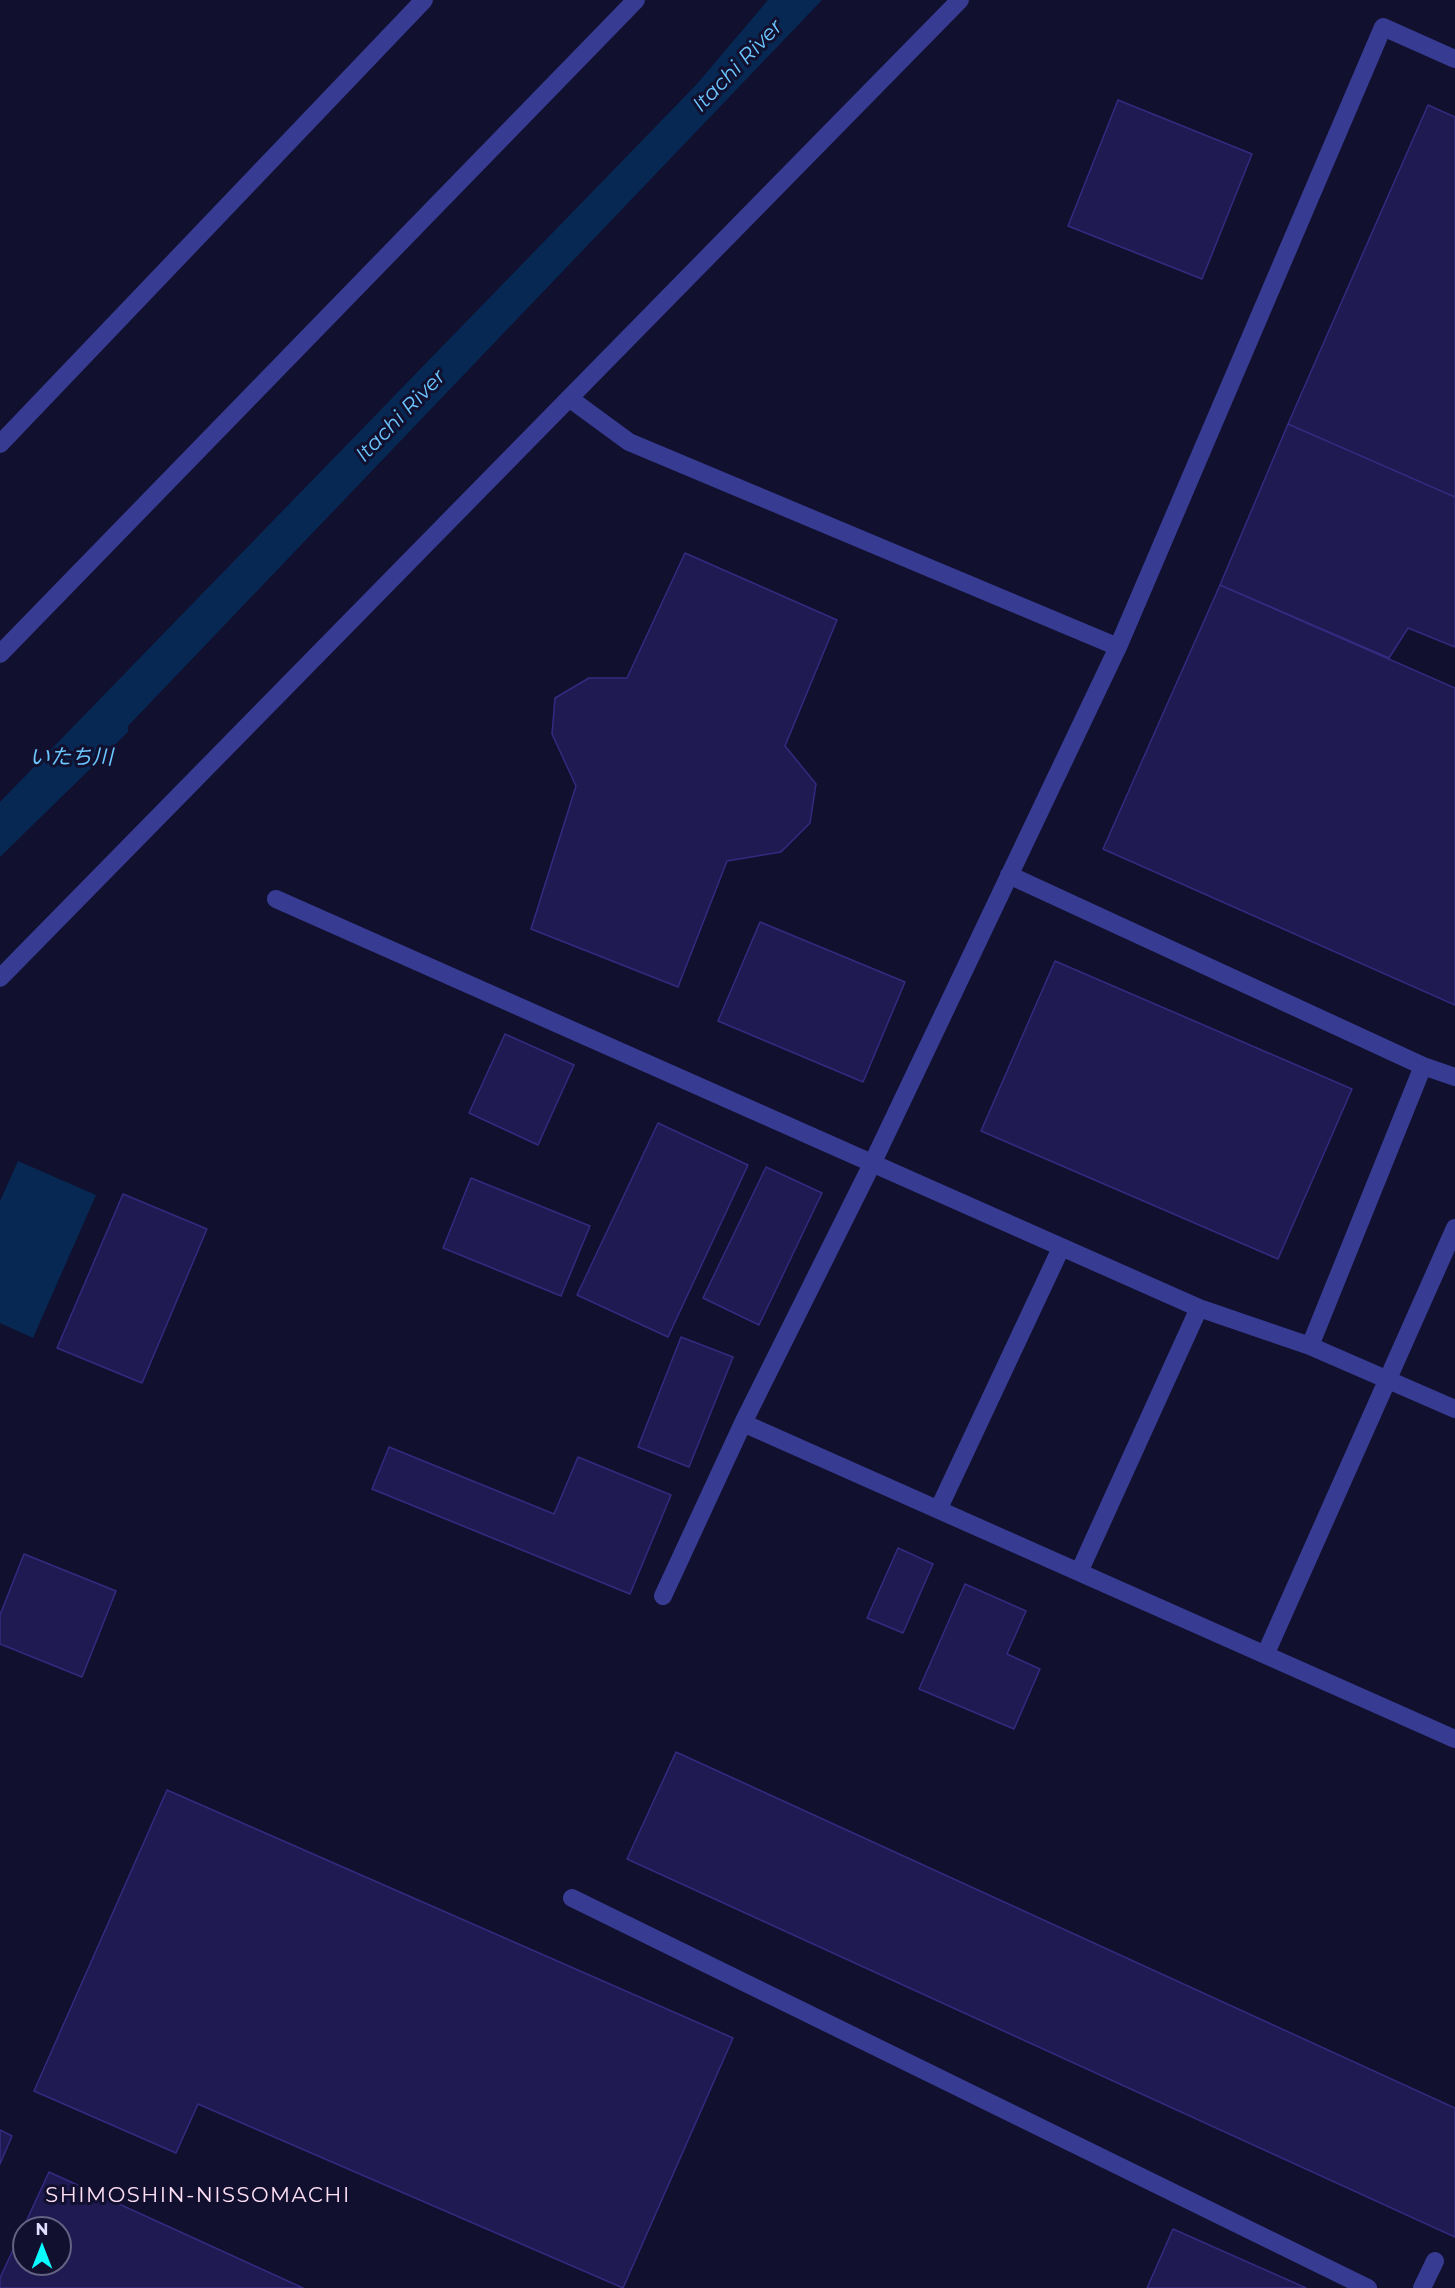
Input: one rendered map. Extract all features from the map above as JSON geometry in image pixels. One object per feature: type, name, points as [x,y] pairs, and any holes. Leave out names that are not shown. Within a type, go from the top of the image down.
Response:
[{"type":"street","points":[[0,444],[424,0]]},
{"type":"street","points":[[0,654],[636,0]]},
{"type":"street","points":[[0,978],[960,0]]},
{"type":"street","points":[[663,1596],[743,1423],[872,1164],[1118,647],[1383,27],[1455,59]]},
{"type":"street","points":[[569,398],[629,442],[1118,647]]},
{"type":"street","points":[[1009,875],[1423,1066],[1455,1077]]},
{"type":"street","points":[[276,899],[1199,1308],[1310,1346],[1455,1409]]},
{"type":"street","points":[[1310,1346],[1423,1066]]},
{"type":"street","points":[[1266,1653],[1455,1228]]},
{"type":"street","points":[[939,1509],[1061,1248]]},
{"type":"street","points":[[1080,1570],[1199,1308]]},
{"type":"street","points":[[743,1423],[1080,1570],[1455,1738]]},
{"type":"street","points":[[572,1898],[1368,2288]]},
{"type":"street","points":[[1422,2288],[1434,2261]]},
{"type":"water","name":"いたち川","points":[[768,0],[822,0],[128,726],[128,732],[0,857],[0,802],[696,85]]},
{"type":"water","points":[[18,1161],[96,1195],[33,1338],[0,1323],[0,1201]]},
{"type":"building","points":[[1118,100],[1252,154],[1202,279],[1068,226]]},
{"type":"building","points":[[1428,105],[1455,117],[1455,497],[1288,424]]},
{"type":"building","points":[[1288,424],[1455,497],[1455,647],[1408,628],[1389,658],[1220,585]]},
{"type":"building","points":[[685,553],[837,620],[785,746],[816,784],[810,823],[781,852],[727,861],[678,987],[531,929],[576,786],[552,734],[555,698],[589,678],[627,678]]},
{"type":"building","points":[[1220,585],[1455,688],[1455,1005],[1103,849]]},
{"type":"building","points":[[760,922],[905,982],[863,1082],[718,1021]]},
{"type":"building","points":[[1055,961],[1352,1089],[1278,1259],[981,1131]]},
{"type":"building","points":[[505,1034],[574,1065],[538,1145],[469,1113]]},
{"type":"building","points":[[658,1123],[748,1165],[668,1337],[577,1295]]},
{"type":"building","points":[[766,1167],[822,1193],[759,1325],[703,1298]]},
{"type":"building","points":[[471,1178],[590,1226],[561,1296],[443,1248]]},
{"type":"building","points":[[123,1194],[207,1229],[142,1383],[57,1348]]},
{"type":"building","points":[[681,1337],[733,1357],[689,1467],[638,1447]]},
{"type":"building","points":[[389,1447],[554,1514],[578,1457],[671,1495],[630,1594],[372,1489]]},
{"type":"building","points":[[898,1548],[933,1564],[903,1633],[867,1618]]},
{"type":"building","points":[[24,1554],[116,1591],[82,1677],[0,1644],[0,1615]]},
{"type":"building","points":[[965,1584],[1026,1611],[1007,1654],[1040,1669],[1014,1729],[919,1689]]},
{"type":"building","points":[[676,1752],[1455,2108],[1455,2237],[627,1859]]},
{"type":"building","points":[[167,1790],[733,2038],[623,2288],[198,2104],[176,2153],[34,2091]]},
{"type":"building","points":[[0,2130],[12,2136],[0,2164]]},
{"type":"building","points":[[49,2172],[303,2288],[0,2288],[0,2278],[12,2252],[12,2276],[72,2276],[72,2216],[29,2216]]},
{"type":"building","points":[[1173,2229],[1306,2288],[1147,2288]]},
{"type":"district","name":"SHIMOSHIN-NISSOMACHI","points":[[198,2196]]},
{"type":"water label","name":"Itachi River","points":[[738,66]]},
{"type":"water label","name":"Itachi River","points":[[401,416]]}]
